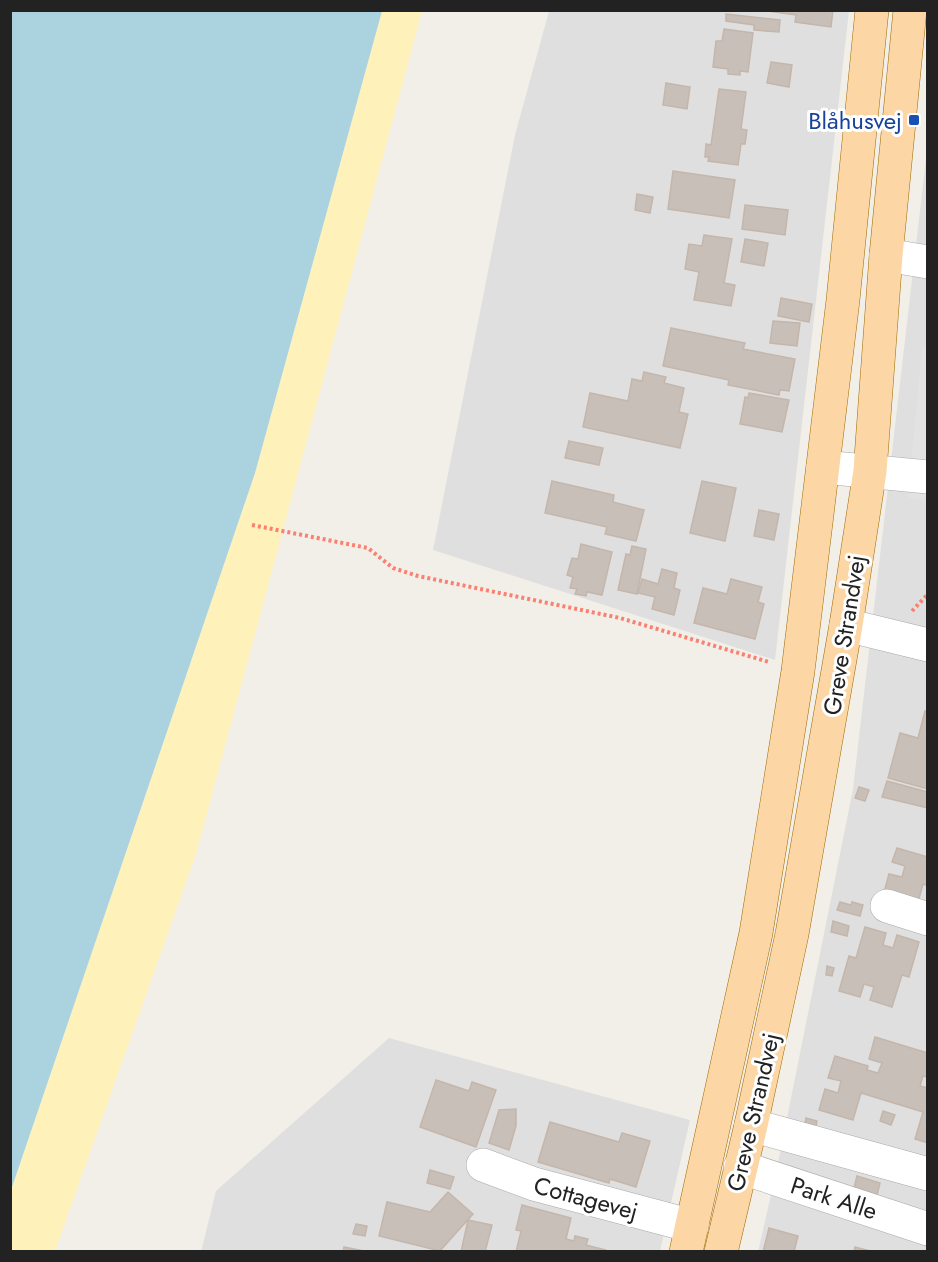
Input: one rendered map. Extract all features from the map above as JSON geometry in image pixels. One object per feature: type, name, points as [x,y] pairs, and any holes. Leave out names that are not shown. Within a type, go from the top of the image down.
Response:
[{"type":"main road","name":"Greve Strandvej","points":[[689,1239],[756,933],[798,671],[824,466],[872,10]]},
{"type":"main road","name":"Greve Strandvej","points":[[721,1251],[792,934],[846,625],[870,471],[886,255],[910,10]]},
{"type":"street","points":[[886,255],[927,262]]},
{"type":"street","points":[[824,466],[927,477]]},
{"type":"street","points":[[846,625],[927,645]]},
{"type":"street","points":[[887,906],[927,919]]},
{"type":"street","points":[[751,1125],[927,1174]]},
{"type":"street","name":"Cottagevej","points":[[483,1165],[689,1239]]},
{"type":"street","name":"Park Alle","points":[[740,1167],[927,1229]]},
{"type":"path","points":[[252,525],[368,548],[393,568],[418,576],[620,618],[798,671]]},
{"type":"shaded area","points":[[549,11],[849,11],[775,660],[433,550],[515,135]]},
{"type":"shaded area","points":[[927,150],[927,1251],[758,1252],[853,789]]},
{"type":"shaded area","points":[[922,347],[928,348],[927,501],[908,497]]},
{"type":"shaded area","points":[[389,1038],[690,1120],[660,1251],[201,1252],[216,1191]]},
{"type":"sand","points":[[382,11],[422,11],[196,854],[55,1251],[11,1252],[11,1190],[255,473]]},
{"type":"water","points":[[11,10],[382,11],[255,473],[11,1190]]},
{"type":"building","points":[[761,10],[833,10],[831,27],[795,22],[796,15]]},
{"type":"building","points":[[726,14],[780,20],[779,32],[754,30],[754,25],[726,21]]},
{"type":"building","points":[[724,29],[753,33],[748,72],[740,71],[740,75],[728,74],[728,69],[713,67],[716,41],[722,41]]},
{"type":"building","points":[[771,62],[792,65],[789,87],[767,83]]},
{"type":"building","points":[[666,83],[690,87],[687,109],[663,105]]},
{"type":"building","points":[[719,89],[746,92],[741,129],[747,130],[745,144],[741,144],[738,165],[708,161],[709,157],[705,157],[706,144],[711,145]]},
{"type":"building","points":[[673,171],[735,180],[729,218],[668,209]]},
{"type":"building","points":[[637,194],[653,197],[650,213],[635,210]]},
{"type":"building","points":[[745,205],[788,210],[785,235],[742,229]]},
{"type":"building","points":[[704,235],[732,239],[724,283],[735,285],[731,306],[694,300],[699,272],[685,269],[689,244],[702,246]]},
{"type":"building","points":[[745,239],[768,243],[764,266],[741,262]]},
{"type":"building","points":[[781,298],[812,304],[809,322],[778,316]]},
{"type":"building","points":[[773,321],[800,323],[797,346],[770,343]]},
{"type":"building","points":[[671,328],[745,343],[743,349],[795,359],[789,391],[780,390],[779,395],[728,385],[729,380],[663,366]]},
{"type":"building","points":[[644,372],[666,377],[664,383],[684,388],[679,412],[688,414],[680,448],[583,427],[590,393],[628,401],[632,379],[642,381]]},
{"type":"building","points":[[749,393],[789,400],[782,432],[740,424],[745,397],[748,398]]},
{"type":"building","points":[[569,441],[603,448],[599,465],[565,458]]},
{"type":"building","points":[[552,481],[614,495],[613,502],[644,510],[636,541],[605,534],[607,527],[545,513]]},
{"type":"building","points":[[702,481],[736,488],[725,541],[690,533]]},
{"type":"building","points":[[759,510],[779,514],[774,540],[754,536]]},
{"type":"building","points":[[581,544],[612,552],[602,595],[587,592],[586,596],[575,594],[577,589],[570,588],[573,577],[567,575],[572,558],[578,559]]},
{"type":"building","points":[[632,546],[646,549],[637,594],[618,590],[626,554],[630,555]]},
{"type":"building","points":[[662,569],[677,573],[674,588],[680,590],[674,615],[652,609],[655,597],[638,593],[642,579],[658,584]]},
{"type":"building","points":[[731,579],[762,587],[758,602],[764,604],[755,639],[694,623],[703,588],[727,594]]},
{"type":"building","points":[[925,711],[928,712],[928,789],[888,778],[900,733],[918,738]]},
{"type":"building","points":[[887,781],[928,792],[928,808],[882,797]]},
{"type":"building","points":[[859,787],[869,790],[865,801],[855,798]]},
{"type":"building","points":[[897,848],[928,857],[928,886],[923,884],[917,906],[883,896],[889,874],[902,877],[905,866],[892,862]]},
{"type":"building","points":[[840,902],[863,905],[860,916],[837,910]]},
{"type":"building","points":[[833,921],[849,926],[847,936],[831,932]]},
{"type":"building","points":[[865,927],[886,933],[883,945],[893,948],[897,935],[919,942],[909,977],[902,975],[892,1007],[870,1000],[874,987],[864,984],[860,997],[839,991],[849,956],[856,958]]},
{"type":"building","points":[[827,966],[834,968],[832,976],[826,975]]},
{"type":"building","points":[[875,1037],[928,1053],[928,1077],[923,1076],[920,1086],[928,1088],[928,1143],[915,1139],[923,1112],[861,1093],[853,1120],[819,1110],[825,1089],[838,1093],[841,1081],[828,1078],[835,1056],[868,1066],[867,1070],[878,1073],[882,1063],[869,1059]]},
{"type":"building","points":[[436,1080],[469,1091],[472,1082],[496,1090],[476,1147],[420,1127]]},
{"type":"building","points":[[516,1109],[516,1126],[509,1150],[489,1143],[499,1110]]},
{"type":"building","points":[[883,1111],[895,1115],[891,1125],[880,1121]]},
{"type":"building","points":[[806,1118],[817,1121],[816,1126],[805,1123]]},
{"type":"building","points":[[550,1122],[619,1142],[622,1133],[650,1141],[636,1187],[610,1179],[609,1183],[538,1162]]},
{"type":"building","points":[[430,1170],[454,1177],[450,1189],[427,1183]]},
{"type":"building","points":[[857,1176],[880,1183],[877,1195],[854,1188]]},
{"type":"building","points":[[448,1192],[473,1214],[440,1251],[379,1236],[387,1202],[430,1212]]},
{"type":"building","points":[[522,1205],[571,1218],[566,1239],[574,1241],[575,1236],[588,1239],[586,1245],[606,1250],[606,1252],[516,1252],[521,1231],[516,1230]]},
{"type":"building","points":[[468,1220],[492,1225],[485,1252],[461,1252]]},
{"type":"building","points":[[356,1224],[367,1226],[365,1236],[353,1234]]},
{"type":"building","points":[[769,1228],[798,1236],[794,1252],[763,1252]]},
{"type":"building","points":[[344,1247],[369,1252],[343,1252]]},
{"type":"building","points":[[855,1247],[874,1252],[854,1252]]},
{"type":"place","name":"Blåhusvej","points":[[914,120]]}]
